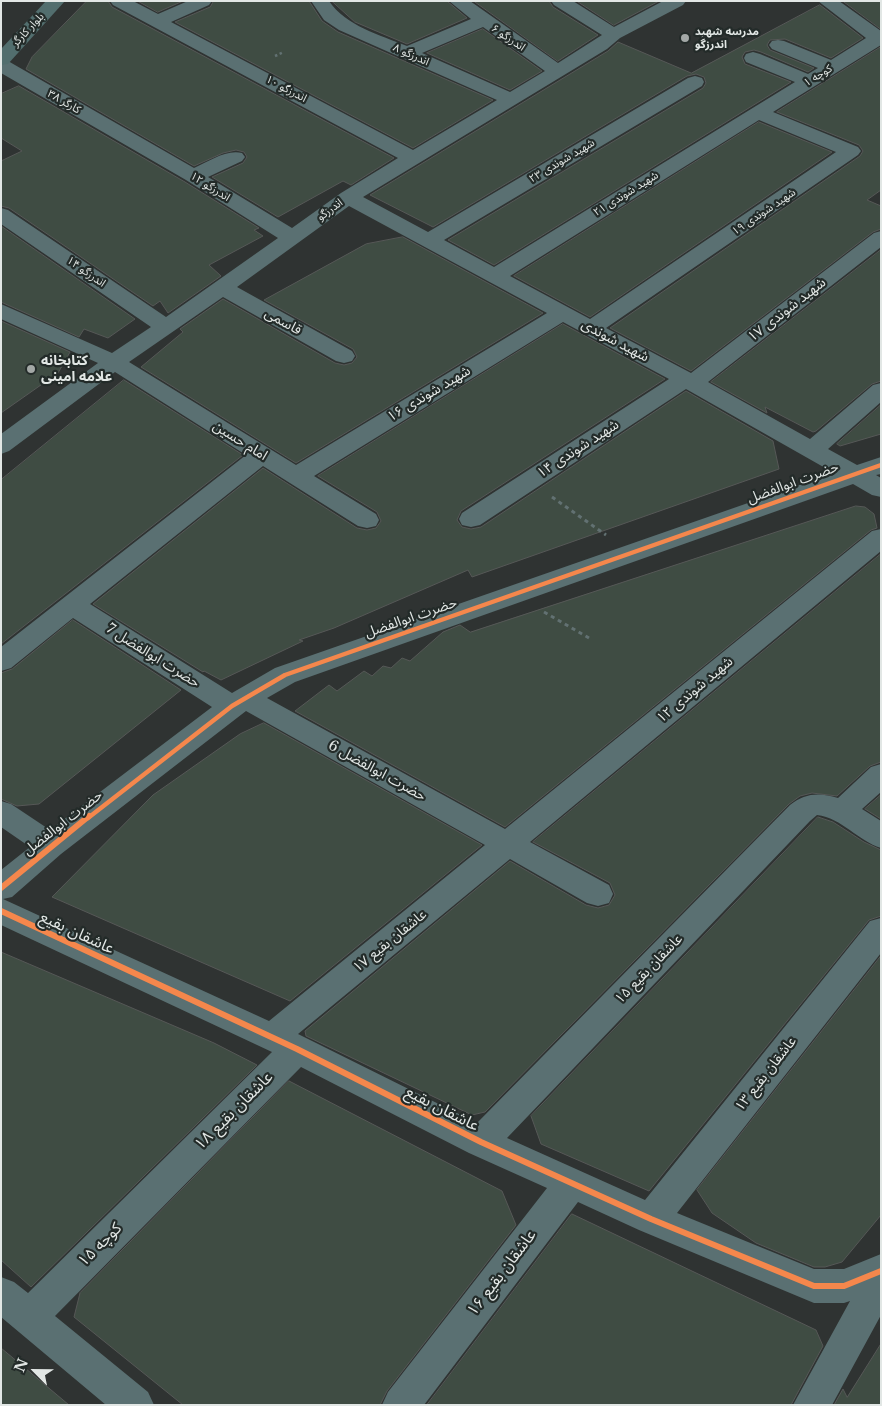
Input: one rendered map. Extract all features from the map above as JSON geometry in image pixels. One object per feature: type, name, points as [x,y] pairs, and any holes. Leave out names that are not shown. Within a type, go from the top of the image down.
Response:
[{"type":"main road","name":"بلوار کارگر","points":[[1,60],[52,2]]},
{"type":"street","name":"اندرزگو ۱۰","points":[[120,1],[413,158]]},
{"type":"street","points":[[158,21],[203,1]]},
{"type":"street","name":"اندرزگو ۸","points":[[320,1],[330,16],[345,26],[511,99]]},
{"type":"street","points":[[560,1],[614,34]]},
{"type":"street","name":"اندرزگو","points":[[1,446],[114,362],[222,288],[348,197],[557,71],[614,34],[676,1]]},
{"type":"street","points":[[827,1],[880,39]]},
{"type":"street","name":"اندرزگو ۶","points":[[462,2],[482,20],[557,71]]},
{"type":"street","points":[[407,53],[482,20]]},
{"type":"street","name":"کوچه ۱","points":[[758,113],[880,39]]},
{"type":"street","points":[[778,45],[832,67]]},
{"type":"street","points":[[753,58],[809,81]]},
{"type":"street","name":"کارگر ۳۸","points":[[1,65],[128,138]]},
{"type":"street","name":"شهید شوندی ۲۳","points":[[429,240],[695,82]]},
{"type":"street","name":"شهید شوندی ۱۹","points":[[591,328],[851,151],[758,113]]},
{"type":"street","name":"شهید شوندی ۲۱","points":[[495,276],[758,113]]},
{"type":"street","name":"اندرزگو ۱۲","points":[[128,138],[292,237]]},
{"type":"street","points":[[193,176],[235,157]]},
{"type":"street","name":"شهید شوندی","points":[[348,197],[689,381],[881,489]]},
{"type":"street","name":"اندرزگو ۱۴","points":[[4,216],[166,327]]},
{"type":"street","name":"شهید شوندی ۱۷","points":[[689,381],[881,237]]},
{"type":"street","name":"قاسمی","points":[[222,288],[344,356]]},
{"type":"street","name":"امام حسین","points":[[1,311],[114,362],[367,520]]},
{"type":"street","name":"شهید شوندی ۱۶","points":[[296,476],[563,313]]},
{"type":"street","name":"شهید شوندی ۱۴","points":[[471,519],[689,381]]},
{"type":"street","points":[[812,450],[881,390]]},
{"type":"street","points":[[1,661],[262,455]]},
{"type":"street","name":"حضرت ابوالفضل","points":[[1,888],[51,846],[239,702],[285,675],[881,465]]},
{"type":"street","name":"شهید شوندی ۱۲","points":[[509,844],[881,537]]},
{"type":"street","name":"حضرت ابوالفضل 7","points":[[73,606],[239,702]]},
{"type":"street","name":"حضرت ابوالفضل 6","points":[[239,702],[509,844],[598,894]]},
{"type":"street","name":"عاشقان بقیع ۱۵","points":[[481,1142],[800,813],[810,806],[832,808],[881,775]]},
{"type":"street","points":[[832,808],[881,837]]},
{"type":"street","points":[[1,812],[51,846]]},
{"type":"street","name":"عاشقان بقیع ۱۷","points":[[284,1043],[509,844]]},
{"type":"street","name":"عاشقان بقیع","points":[[1,911],[284,1043],[481,1142],[571,1184],[814,1286],[844,1286],[881,1271]]},
{"type":"street","name":"عاشقان بقیع ۱۳","points":[[652,1219],[881,930]]},
{"type":"street","name":"عاشقان بقیع ۱۸","points":[[170,1174],[284,1043]]},
{"type":"street","name":"کوچه ۱۵","points":[[29,1317],[170,1174]]},
{"type":"street","name":"عاشقان بقیع ۱۶","points":[[401,1405],[571,1184]]},
{"type":"street","points":[[812,1405],[881,1279]]},
{"type":"street","points":[[1,1294],[136,1405]]},
{"type":"path","points":[[529,482],[632,552]]},
{"type":"path","points":[[513,594],[589,638]]},
{"type":"building","points":[[87,1],[108,1],[112,7],[394,158],[351,185],[343,181],[278,217],[212,177],[243,163],[247,157],[244,152],[236,150],[223,153],[194,166],[26,69],[32,57]]},
{"type":"building","points":[[138,1],[183,1],[158,12]]},
{"type":"building","points":[[214,1],[309,1],[322,21],[338,32],[493,100],[413,148],[175,22],[210,7]]},
{"type":"building","points":[[332,1],[447,1],[467,18],[407,44],[355,22]]},
{"type":"building","points":[[474,1],[549,1],[553,7],[598,35],[558,61]]},
{"type":"building","points":[[577,1],[659,1],[614,25]]},
{"type":"building","points":[[843,1],[881,1],[881,29]]},
{"type":"building","points":[[820,5],[863,38],[831,58],[785,39],[770,40],[767,45],[770,50],[814,68],[808,72],[761,52],[754,50],[745,52],[742,57],[745,64],[791,82],[494,265],[448,240],[703,88],[706,83],[704,77],[696,74],[687,76],[433,227],[370,195],[608,51],[618,42],[691,73]]},
{"type":"building","points":[[483,29],[542,71],[510,90],[427,53]]},
{"type":"building","points":[[881,47],[881,190],[867,200],[881,206],[881,229],[873,232],[691,371],[610,328],[860,156],[863,151],[859,145],[777,112]]},
{"type":"building","points":[[19,86],[185,182],[259,228],[254,230],[263,236],[209,265],[221,276],[168,313],[160,301],[153,306],[9,208],[1,206],[1,161],[22,151],[1,138],[1,94]]},
{"type":"building","points":[[759,122],[832,152],[590,317],[514,276]]},
{"type":"building","points":[[1,226],[135,319],[108,338],[84,329],[79,337],[1,302]]},
{"type":"building","points":[[403,237],[543,313],[296,463],[141,367],[183,332],[180,329],[223,299],[335,363],[344,365],[352,363],[357,357],[353,349],[264,300],[366,244]]},
{"type":"building","points":[[881,250],[881,381],[872,384],[813,432],[765,407],[767,413],[711,382]]},
{"type":"building","name":"کتابخانه علامه امینی","points":[[1,321],[70,352],[58,373],[1,413]]},
{"type":"building","points":[[563,324],[665,379],[461,511],[457,520],[462,527],[471,529],[481,527],[686,391],[773,441],[779,469],[472,577],[468,570],[334,628],[299,640],[303,641],[221,680],[203,672],[93,604],[263,468],[357,528],[367,530],[376,528],[381,521],[377,512],[318,476]]},
{"type":"building","points":[[124,380],[243,455],[1,644],[1,480]]},
{"type":"building","points":[[881,405],[881,434],[840,446],[837,444]]},
{"type":"building","points":[[856,506],[865,507],[874,514],[877,528],[871,530],[505,827],[295,711],[329,685],[337,691],[364,671],[372,676],[383,666],[391,668],[402,658],[410,661],[443,632],[460,625],[470,632]]},
{"type":"building","points":[[881,554],[881,762],[870,766],[837,796],[812,793],[800,796],[789,804],[485,1112],[472,1115],[306,1036],[305,1031],[510,861],[586,905],[598,908],[609,905],[615,895],[610,883],[533,842]]},
{"type":"building","points":[[73,620],[181,690],[39,804],[17,806],[1,799],[1,673],[12,669]]},
{"type":"building","points":[[264,723],[482,845],[290,1001],[52,897],[153,795],[240,734]]},
{"type":"building","points":[[881,795],[881,819],[865,809]]},
{"type":"building","points":[[818,817],[833,822],[864,842],[881,850],[881,916],[869,920],[649,1191],[541,1144],[531,1116]]},
{"type":"building","points":[[1,952],[214,1043],[257,1065],[31,1287],[1,1260]]},
{"type":"building","points":[[881,956],[881,1215],[842,1262],[825,1267],[814,1267],[756,1243],[712,1213],[697,1190]]},
{"type":"building","points":[[289,1081],[502,1191],[516,1225],[387,1391],[380,1405],[183,1405],[74,1317],[80,1293]]},
{"type":"building","points":[[572,1214],[816,1330],[823,1346],[791,1405],[427,1405]]},
{"type":"building","points":[[881,1344],[881,1405],[834,1405],[843,1389],[847,1397]]},
{"type":"building","points":[[1,1348],[25,1368],[69,1405],[1,1405]]},
{"type":"cycle path","points":[[1,888],[51,846],[232,706],[285,675],[881,465]]},
{"type":"cycle path","points":[[1,911],[297,1049],[481,1142],[651,1219],[814,1286],[844,1286],[881,1271]]},
{"type":"place","name":"مدرسه شهید اندرزگو","points":[[685,38]]},
{"type":"place","name":"کتابخانه علامه امینی","points":[[31,369]]}]
